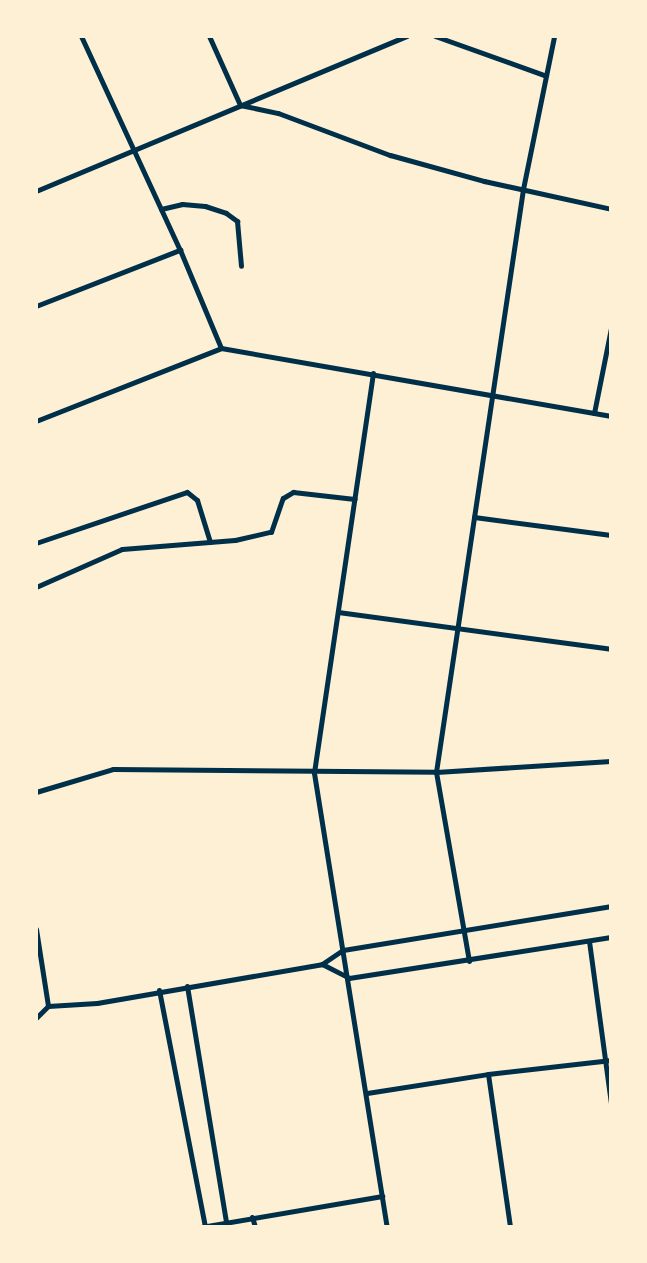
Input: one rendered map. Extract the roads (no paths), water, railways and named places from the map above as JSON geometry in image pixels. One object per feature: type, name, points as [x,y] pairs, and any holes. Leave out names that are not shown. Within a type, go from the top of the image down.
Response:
[{"type":"street","points":[[81,36],[180,250],[221,348]]},
{"type":"street","points":[[209,36],[240,105]]},
{"type":"street","points":[[36,191],[407,36]]},
{"type":"street","points":[[435,36],[544,75]]},
{"type":"street","points":[[469,961],[436,772],[523,189],[554,36]]},
{"type":"street","points":[[240,105],[278,113],[390,155],[611,209]]},
{"type":"street","points":[[161,209],[182,204],[205,206],[226,213],[237,221],[241,266]]},
{"type":"street","points":[[36,306],[180,250]]},
{"type":"street","points":[[594,413],[611,328]]},
{"type":"street","points":[[36,421],[221,348],[611,416]]},
{"type":"street","points":[[373,373],[314,773],[387,1227]]},
{"type":"street","points":[[36,543],[187,492],[197,500],[210,542]]},
{"type":"street","points":[[36,587],[122,549],[210,542],[271,532],[283,498],[293,492],[355,499]]},
{"type":"street","points":[[474,517],[611,535]]},
{"type":"street","points":[[338,612],[611,649]]},
{"type":"street","points":[[36,792],[113,769],[436,772],[611,761]]},
{"type":"street","points":[[36,1018],[48,1006],[97,1003],[322,964],[343,950],[611,906]]},
{"type":"street","points":[[36,929],[48,1006]]},
{"type":"street","points":[[322,964],[349,978],[611,937]]},
{"type":"street","points":[[589,941],[609,1060],[611,1103]]},
{"type":"street","points":[[187,986],[226,1222]]},
{"type":"street","points":[[159,990],[203,1227],[382,1196]]},
{"type":"street","points":[[367,1093],[488,1074],[609,1060]]},
{"type":"street","points":[[488,1074],[510,1227]]},
{"type":"street","points":[[252,1217],[255,1227]]}]
